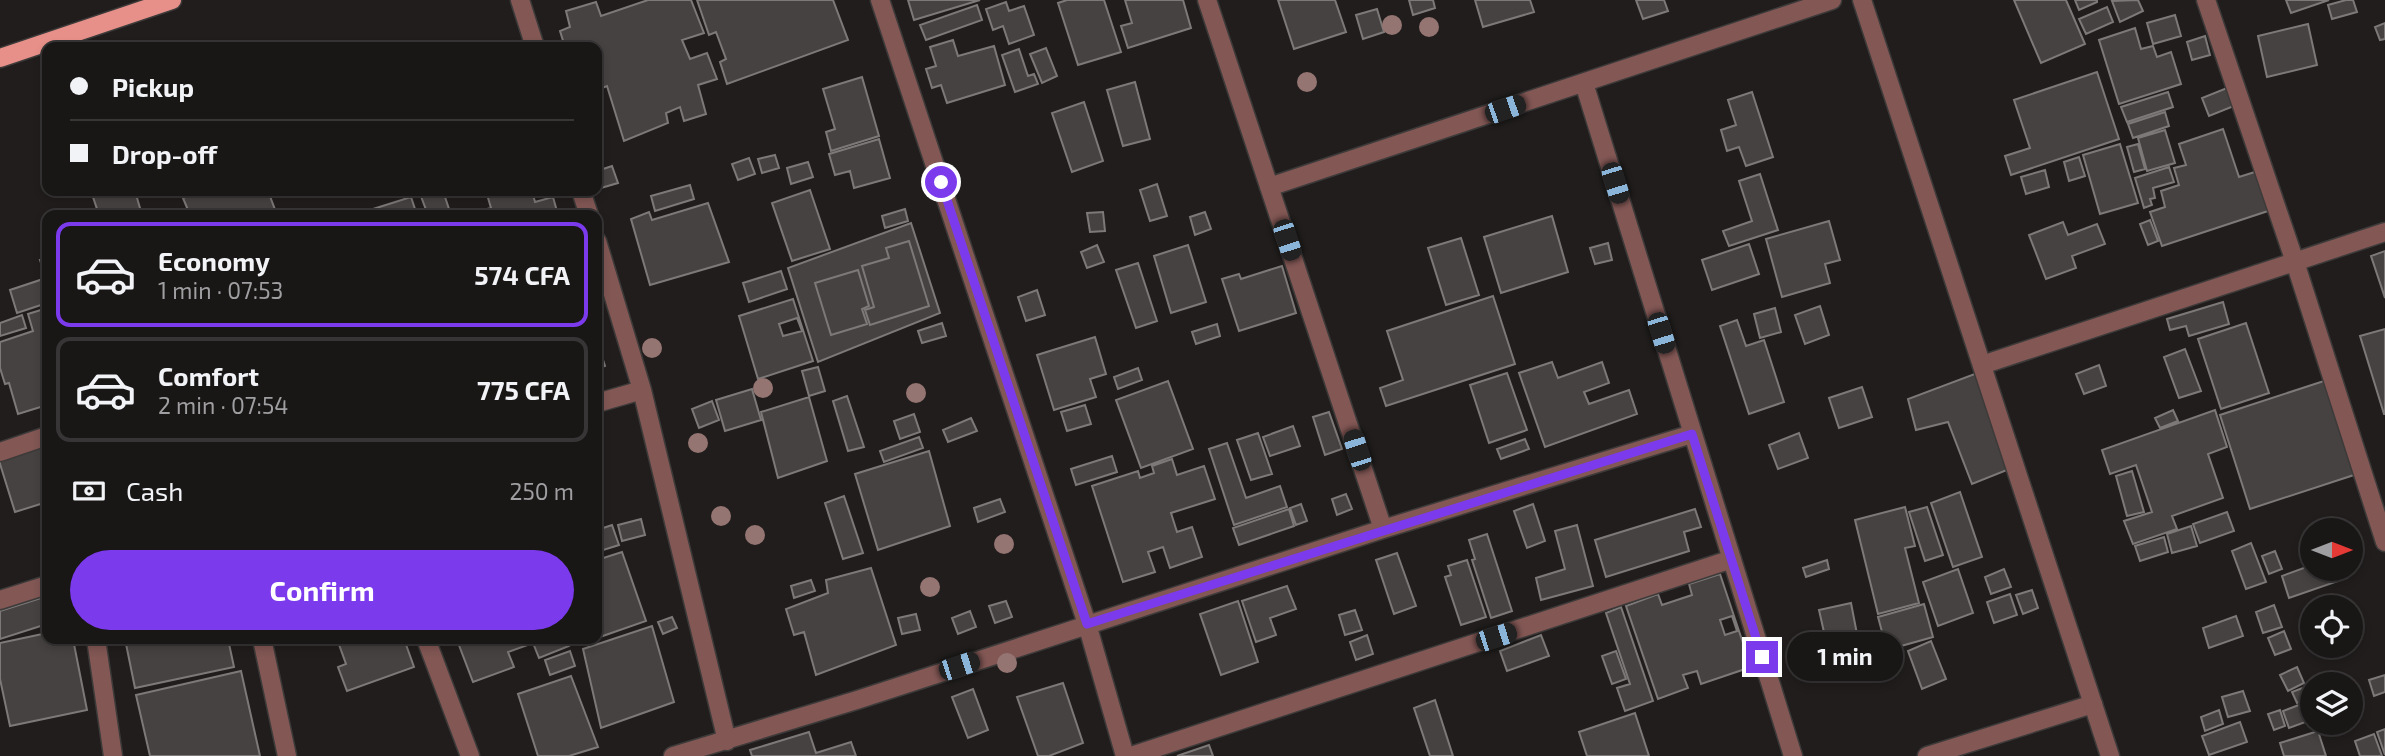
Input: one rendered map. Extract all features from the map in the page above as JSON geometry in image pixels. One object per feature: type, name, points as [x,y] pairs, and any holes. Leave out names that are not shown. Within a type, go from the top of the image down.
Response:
[{"type":"main road","points":[[47,42],[172,0]]},
{"type":"main road","points":[[0,58],[42,44]]},
{"type":"street","points":[[520,0],[533,42]]},
{"type":"street","points":[[880,0],[1087,624],[1125,756]]},
{"type":"street","points":[[1207,0],[1383,529]]},
{"type":"street","points":[[1269,187],[1832,0]]},
{"type":"street","points":[[1862,0],[2110,756]]},
{"type":"street","points":[[2206,0],[2295,262],[2385,542]]},
{"type":"street","points":[[1584,82],[1793,756]]},
{"type":"street","points":[[1982,365],[2385,232]]},
{"type":"street","points":[[602,258],[642,390],[727,741]]},
{"type":"street","points":[[602,402],[642,390]]},
{"type":"street","points":[[673,756],[727,741],[1383,529],[1692,434]]},
{"type":"street","points":[[0,452],[42,438]]},
{"type":"street","points":[[1131,756],[1732,559]]},
{"type":"street","points":[[0,600],[42,587]]},
{"type":"street","points":[[97,644],[113,756]]},
{"type":"street","points":[[263,644],[287,756]]},
{"type":"street","points":[[428,644],[470,756]]},
{"type":"street","points":[[1927,756],[2093,704]]},
{"type":"building","points":[[648,0],[691,0],[704,33],[682,40],[690,59],[707,53],[717,79],[698,85],[706,114],[684,121],[680,107],[666,113],[668,123],[624,141],[607,86],[602,88],[602,42],[563,42],[560,31],[570,27],[566,11],[596,2],[601,16]]},
{"type":"building","points":[[697,0],[833,0],[848,40],[727,84],[720,62],[726,59],[716,32],[709,35]]},
{"type":"building","points":[[908,0],[980,0],[914,20]]},
{"type":"building","points":[[1067,0],[1104,0],[1121,52],[1078,65],[1058,3]]},
{"type":"building","points":[[1125,0],[1183,0],[1191,28],[1128,48],[1121,26],[1132,23]]},
{"type":"building","points":[[1278,0],[1335,0],[1346,32],[1294,49]]},
{"type":"building","points":[[1409,0],[1433,0],[1435,8],[1413,15]]},
{"type":"building","points":[[1475,0],[1530,0],[1534,12],[1483,27]]},
{"type":"building","points":[[1636,0],[1664,0],[1668,11],[1643,19]]},
{"type":"building","points":[[2014,0],[2066,0],[2085,44],[2041,63]]},
{"type":"building","points":[[2075,0],[2097,0],[2097,2],[2079,10]]},
{"type":"building","points":[[2138,0],[2143,11],[2120,22],[2112,1]]},
{"type":"building","points":[[2286,0],[2329,0],[2291,13]]},
{"type":"building","points":[[2353,0],[2357,12],[2332,19],[2328,5]]},
{"type":"building","points":[[1006,2],[1009,11],[1024,6],[1034,35],[1009,44],[1003,26],[993,30],[986,9]]},
{"type":"building","points":[[977,5],[982,20],[926,40],[920,25]]},
{"type":"building","points":[[2107,7],[2113,22],[2086,34],[2079,19]]},
{"type":"building","points":[[1377,9],[1384,32],[1363,39],[1356,15]]},
{"type":"building","points":[[2175,15],[2181,36],[2153,44],[2147,23]]},
{"type":"building","points":[[2385,23],[2385,39],[2380,40],[2375,27]]},
{"type":"building","points":[[2308,24],[2317,65],[2267,77],[2258,36]]},
{"type":"building","points":[[2135,28],[2141,49],[2153,46],[2157,57],[2171,52],[2181,84],[2119,104],[2099,40]]},
{"type":"building","points":[[2205,36],[2210,55],[2192,60],[2187,42]]},
{"type":"building","points":[[953,40],[958,56],[994,46],[1005,85],[947,103],[941,85],[932,88],[926,69],[936,66],[930,47]]},
{"type":"building","points":[[1046,48],[1057,76],[1042,83],[1030,54]]},
{"type":"building","points":[[1019,49],[1028,76],[1034,74],[1038,84],[1015,92],[1002,55]]},
{"type":"building","points":[[2097,72],[2119,139],[2011,175],[2005,156],[2030,148],[2014,100]]},
{"type":"building","points":[[862,77],[879,136],[831,151],[826,132],[835,129],[823,89]]},
{"type":"building","points":[[1135,82],[1150,139],[1123,146],[1107,90]]},
{"type":"building","points":[[2227,88],[2234,106],[2209,116],[2202,98]]},
{"type":"building","points":[[1752,92],[1773,157],[1746,166],[1739,147],[1727,151],[1721,130],[1736,125],[1728,100]]},
{"type":"building","points":[[2168,92],[2173,107],[2127,122],[2121,107]]},
{"type":"building","points":[[1084,102],[1103,161],[1072,172],[1052,113]]},
{"type":"building","points":[[2165,112],[2169,126],[2133,138],[2128,124]]},
{"type":"building","points":[[2223,129],[2239,177],[2261,170],[2274,209],[2162,246],[2150,212],[2165,207],[2161,191],[2179,185],[2174,168],[2186,165],[2179,144]]},
{"type":"building","points":[[2165,130],[2175,163],[2147,171],[2138,138]]},
{"type":"building","points":[[879,139],[890,178],[854,188],[850,171],[835,175],[829,154]]},
{"type":"building","points":[[2120,144],[2138,203],[2100,214],[2083,155]]},
{"type":"building","points":[[2138,144],[2145,169],[2134,172],[2127,147]]},
{"type":"building","points":[[775,155],[779,168],[762,173],[758,159]]},
{"type":"building","points":[[2079,157],[2085,176],[2069,181],[2064,162]]},
{"type":"building","points":[[749,158],[755,174],[738,180],[732,164]]},
{"type":"building","points":[[808,162],[813,177],[791,184],[787,168]]},
{"type":"building","points":[[612,166],[618,183],[602,188],[602,169]]},
{"type":"building","points":[[2169,167],[2174,182],[2153,188],[2155,198],[2150,199],[2152,205],[2144,208],[2135,178]]},
{"type":"building","points":[[2045,170],[2049,187],[2026,194],[2021,177]]},
{"type":"building","points":[[1760,174],[1778,230],[1729,246],[1723,231],[1752,221],[1739,181]]},
{"type":"building","points":[[1157,184],[1167,216],[1150,221],[1140,190]]},
{"type":"building","points":[[690,185],[694,199],[655,211],[651,196]]},
{"type":"building","points":[[810,190],[830,249],[792,261],[772,203]]},
{"type":"building","points":[[93,196],[136,196],[141,210],[97,210]]},
{"type":"building","points":[[270,196],[275,210],[188,210],[183,198]]},
{"type":"building","points":[[421,196],[445,196],[449,210],[426,210]]},
{"type":"building","points":[[487,196],[533,196],[535,202],[553,197],[557,210],[483,210],[491,208]]},
{"type":"building","points":[[411,197],[415,210],[370,210]]},
{"type":"building","points":[[708,203],[729,262],[650,285],[631,219],[649,212],[652,220]]},
{"type":"building","points":[[905,209],[908,221],[885,228],[882,216]]},
{"type":"building","points":[[1103,212],[1105,231],[1090,232],[1087,213]]},
{"type":"building","points":[[1205,212],[1211,229],[1195,235],[1190,217]]},
{"type":"building","points":[[1552,216],[1568,272],[1501,293],[1484,237]]},
{"type":"building","points":[[2150,220],[2158,241],[2148,245],[2140,224]]},
{"type":"building","points":[[1829,221],[1840,260],[1825,264],[1830,283],[1782,297],[1766,239]]},
{"type":"building","points":[[2063,222],[2068,235],[2097,224],[2105,244],[2072,256],[2076,268],[2046,279],[2029,235]]},
{"type":"building","points":[[911,223],[940,313],[818,362],[788,268]],"holes":[[[909,241],[929,306],[870,325],[865,310],[874,307],[862,266],[889,258],[886,248]],[[858,270],[869,306],[862,309],[867,324],[831,335],[815,283]]]},
{"type":"building","points":[[1461,238],[1479,295],[1446,305],[1428,248]]},
{"type":"building","points":[[909,241],[929,306],[870,325],[865,310],[874,307],[862,266],[889,258],[886,248]]},
{"type":"building","points":[[1608,243],[1612,260],[1595,264],[1590,248]]},
{"type":"building","points":[[1749,244],[1759,274],[1712,290],[1702,260]]},
{"type":"building","points":[[1097,245],[1104,262],[1087,268],[1081,252]]},
{"type":"building","points":[[1188,245],[1206,302],[1171,313],[1154,256]]},
{"type":"building","points":[[2385,251],[2385,298],[2371,256]]},
{"type":"building","points":[[1138,263],[1157,321],[1136,328],[1116,270]]},
{"type":"building","points":[[1282,266],[1296,313],[1239,331],[1222,279],[1239,274],[1241,279]]},
{"type":"building","points":[[858,270],[869,306],[862,309],[867,324],[831,335],[815,283]]},
{"type":"building","points":[[781,271],[787,289],[749,302],[743,283]]},
{"type":"building","points":[[42,279],[42,305],[17,313],[10,290]]},
{"type":"building","points":[[1037,290],[1045,315],[1026,321],[1018,297]]},
{"type":"building","points":[[1493,296],[1515,364],[1386,406],[1380,388],[1403,380],[1387,331]]},
{"type":"building","points":[[793,299],[813,361],[758,379],[739,316]],"holes":[[[797,318],[802,331],[783,336],[779,324]]]},
{"type":"building","points":[[2223,302],[2229,324],[2189,336],[2186,326],[2170,330],[2167,319]]},
{"type":"building","points":[[1820,306],[1829,335],[1805,344],[1795,315]]},
{"type":"building","points":[[1775,308],[1781,332],[1760,338],[1754,314]]},
{"type":"building","points":[[42,310],[42,407],[18,414],[9,383],[5,384],[0,368],[0,342],[33,331],[28,314]]},
{"type":"building","points":[[22,315],[26,328],[0,336],[0,323]]},
{"type":"building","points":[[1737,320],[1746,346],[1764,340],[1784,402],[1749,414],[1720,326]]},
{"type":"building","points":[[942,323],[946,336],[922,343],[918,331]]},
{"type":"building","points":[[2246,323],[2269,393],[2221,409],[2198,339]]},
{"type":"building","points":[[1217,324],[1220,336],[1196,344],[1192,332]]},
{"type":"building","points":[[2385,329],[2385,414],[2384,414],[2360,336]]},
{"type":"building","points":[[1095,337],[1106,374],[1090,379],[1096,397],[1054,410],[1037,355]]},
{"type":"building","points":[[2185,349],[2201,391],[2179,398],[2164,357]]},
{"type":"building","points":[[1552,362],[1558,378],[1602,362],[1609,383],[1584,392],[1589,404],[1629,390],[1637,414],[1545,447],[1519,373]]},
{"type":"building","points":[[2099,365],[2106,386],[2084,394],[2076,374]]},
{"type":"building","points":[[818,367],[825,391],[809,396],[802,371]]},
{"type":"building","points":[[1138,368],[1142,380],[1118,389],[1114,377]]},
{"type":"building","points":[[1980,372],[2017,466],[1972,484],[1948,422],[1916,430],[1908,399]]},
{"type":"building","points":[[1507,373],[1527,430],[1489,443],[1470,385]]},
{"type":"building","points":[[2330,379],[2360,473],[2250,509],[2220,415]]},
{"type":"building","points":[[1168,381],[1193,449],[1141,468],[1116,400]]},
{"type":"building","points":[[1862,387],[1872,417],[1839,428],[1829,398]]},
{"type":"building","points":[[752,389],[761,420],[725,431],[716,400]]},
{"type":"building","points":[[847,396],[864,447],[848,451],[833,401]]},
{"type":"building","points":[[809,397],[827,461],[778,478],[761,412]]},
{"type":"building","points":[[712,401],[719,420],[699,428],[692,409]]},
{"type":"building","points":[[1085,405],[1091,424],[1067,431],[1061,412]]},
{"type":"building","points":[[2173,410],[2178,421],[2160,428],[2155,418]]},
{"type":"building","points":[[2215,410],[2227,447],[2208,454],[2223,498],[2172,516],[2177,529],[2133,544],[2124,521],[2152,512],[2136,465],[2110,474],[2102,450]]},
{"type":"building","points":[[1329,412],[1342,449],[1325,455],[1313,417]]},
{"type":"building","points":[[914,414],[920,432],[900,439],[894,421]]},
{"type":"building","points":[[971,418],[977,431],[948,442],[943,430]]},
{"type":"building","points":[[1293,426],[1300,446],[1270,456],[1263,437]]},
{"type":"building","points":[[1258,433],[1272,474],[1251,480],[1237,440]]},
{"type":"building","points":[[1799,433],[1808,458],[1778,469],[1769,445]]},
{"type":"building","points":[[919,437],[923,448],[884,462],[880,451]]},
{"type":"building","points":[[1525,439],[1529,449],[1501,459],[1497,449]]},
{"type":"building","points":[[42,441],[42,504],[15,512],[0,464],[0,455]]},
{"type":"building","points":[[1227,443],[1246,498],[1280,486],[1287,507],[1234,525],[1209,449]]},
{"type":"building","points":[[929,451],[950,526],[878,550],[855,474]]},
{"type":"building","points":[[1112,456],[1117,472],[1076,485],[1071,469]]},
{"type":"building","points":[[1172,459],[1177,475],[1204,466],[1215,499],[1171,513],[1177,532],[1192,527],[1202,557],[1170,568],[1163,547],[1148,552],[1155,572],[1123,582],[1092,486],[1138,471],[1140,478],[1154,473],[1152,466]]},
{"type":"building","points":[[2132,471],[2144,512],[2127,516],[2116,476]]},
{"type":"building","points":[[1960,492],[1982,557],[1953,567],[1931,503]]},
{"type":"building","points":[[1346,494],[1352,509],[1337,515],[1332,499]]},
{"type":"building","points":[[844,496],[863,553],[843,559],[825,503]]},
{"type":"building","points":[[1000,499],[1005,512],[978,522],[974,508]]},
{"type":"building","points":[[1301,504],[1307,521],[1296,525],[1290,508]]},
{"type":"building","points":[[1533,504],[1545,541],[1527,548],[1514,511]]},
{"type":"building","points":[[1905,507],[1915,546],[1905,548],[1919,603],[1878,614],[1855,520]]},
{"type":"building","points":[[1927,507],[1943,555],[1925,561],[1909,512]]},
{"type":"building","points":[[1289,509],[1294,526],[1239,545],[1233,528]]},
{"type":"building","points":[[1695,509],[1701,527],[1684,532],[1689,551],[1606,577],[1595,540]]},
{"type":"building","points":[[2227,512],[2234,531],[2200,543],[2193,524]]},
{"type":"building","points":[[641,519],[645,535],[622,541],[618,525]]},
{"type":"building","points":[[612,525],[619,545],[602,550],[602,528]]},
{"type":"building","points":[[1577,525],[1593,586],[1541,600],[1536,578],[1565,569],[1555,531]]},
{"type":"building","points":[[2191,526],[2197,546],[2172,553],[2167,534]]},
{"type":"building","points":[[1487,534],[1512,611],[1491,618],[1472,560],[1475,559],[1469,540]]},
{"type":"building","points":[[2164,537],[2168,552],[2140,561],[2135,546]]},
{"type":"building","points":[[2251,543],[2266,582],[2246,589],[2232,551]]},
{"type":"building","points":[[2275,551],[2282,569],[2269,574],[2262,556]]},
{"type":"building","points":[[622,552],[646,621],[602,636],[602,558]]},
{"type":"building","points":[[1397,553],[1416,606],[1394,614],[1376,560]]},
{"type":"building","points":[[1467,560],[1486,617],[1461,625],[1445,577],[1451,575],[1448,566]]},
{"type":"building","points":[[1827,560],[1829,569],[1806,577],[1803,568]]},
{"type":"building","points":[[871,568],[896,645],[816,675],[804,632],[794,635],[786,609],[828,593],[826,580]]},
{"type":"building","points":[[1958,569],[1973,613],[1938,626],[1923,582]]},
{"type":"building","points":[[2004,569],[2011,587],[1991,594],[1985,577]]},
{"type":"building","points":[[2300,569],[2300,581],[2338,581],[2289,598],[2282,576]]},
{"type":"building","points":[[1720,574],[1751,667],[1701,684],[1697,671],[1683,675],[1688,688],[1658,699],[1626,606],[1658,594],[1662,605],[1692,595],[1689,584]],"holes":[[[1732,616],[1737,631],[1725,635],[1720,620]]]},
{"type":"building","points":[[811,580],[815,591],[794,598],[791,586]]},
{"type":"building","points":[[1287,586],[1296,609],[1270,618],[1276,635],[1256,642],[1242,601]]},
{"type":"building","points":[[2032,590],[2038,608],[2023,614],[2016,595]]},
{"type":"building","points":[[2010,594],[2017,615],[1994,623],[1987,602]]},
{"type":"building","points":[[42,598],[42,626],[0,639],[0,611]]},
{"type":"building","points":[[1006,601],[1012,617],[995,623],[989,606]]},
{"type":"building","points":[[1238,601],[1258,662],[1221,675],[1200,614]]},
{"type":"building","points":[[1851,603],[1857,634],[1826,641],[1819,610]]},
{"type":"building","points":[[1924,604],[1933,637],[1887,650],[1878,617]]},
{"type":"building","points":[[2274,605],[2282,627],[2263,633],[2256,612]]},
{"type":"building","points":[[1621,607],[1653,701],[1625,711],[1617,688],[1630,684],[1606,613]]},
{"type":"building","points":[[1355,610],[1362,630],[1345,635],[1339,615]]},
{"type":"building","points":[[970,611],[976,627],[958,634],[952,618]]},
{"type":"building","points":[[916,614],[920,630],[902,634],[898,618]]},
{"type":"building","points":[[2236,616],[2243,636],[2209,648],[2203,628]]},
{"type":"building","points":[[672,617],[677,628],[663,634],[658,622]]},
{"type":"building","points":[[652,626],[674,702],[601,728],[583,649]]},
{"type":"building","points":[[2284,631],[2291,649],[2275,655],[2268,638]]},
{"type":"building","points":[[42,634],[42,644],[74,644],[87,710],[10,726],[0,679],[0,643]]},
{"type":"building","points":[[1367,635],[1373,654],[1356,660],[1350,642]]},
{"type":"building","points":[[1541,635],[1549,656],[1507,671],[1500,651]]},
{"type":"building","points":[[1931,641],[1946,679],[1922,689],[1908,651]]},
{"type":"building","points":[[126,644],[229,644],[234,667],[135,688]]},
{"type":"building","points":[[339,644],[406,644],[414,667],[347,691],[338,667],[346,664]]},
{"type":"building","points":[[459,644],[530,644],[508,652],[514,667],[473,682]]},
{"type":"building","points":[[533,644],[568,644],[569,646],[539,658]]},
{"type":"building","points":[[570,651],[575,666],[550,675],[545,660]]},
{"type":"building","points":[[1616,651],[1626,679],[1612,684],[1602,656]]},
{"type":"building","points":[[2297,667],[2300,685],[2288,691],[2280,675]]},
{"type":"building","points":[[241,671],[260,756],[150,756],[136,695]]},
{"type":"building","points":[[2385,675],[2385,692],[2374,696],[2369,680]]},
{"type":"building","points":[[571,676],[598,747],[569,756],[538,756],[518,694]]},
{"type":"building","points":[[1063,683],[1083,743],[1049,756],[1038,756],[1017,697]]},
{"type":"building","points":[[973,689],[988,730],[968,738],[952,697]]},
{"type":"building","points":[[2300,689],[2300,702],[2297,703],[2292,692]]},
{"type":"building","points":[[2243,691],[2250,711],[2228,717],[2222,697]]},
{"type":"building","points":[[1435,700],[1453,756],[1430,756],[1414,708]]},
{"type":"building","points":[[2300,705],[2300,724],[2289,728],[2283,711]]},
{"type":"building","points":[[2219,710],[2223,724],[2205,731],[2201,717]]},
{"type":"building","points":[[2280,710],[2285,726],[2274,730],[2268,714]]},
{"type":"building","points":[[1635,713],[1649,756],[1587,756],[1579,732]]},
{"type":"building","points":[[2240,722],[2247,742],[2209,755],[2202,736]]},
{"type":"building","points":[[2385,729],[2385,755],[2377,732]]},
{"type":"building","points":[[809,732],[816,753],[851,742],[856,756],[752,756],[750,750]]},
{"type":"building","points":[[2374,734],[2382,756],[2360,756],[2355,741]]},
{"type":"building","points":[[2305,735],[2319,735],[2326,756],[2284,756],[2280,743]]},
{"type":"building","points":[[1209,745],[1213,756],[1177,756]]},
{"type":"route","points":[[941,182],[1087,624],[1692,434],[1762,657]]}]
